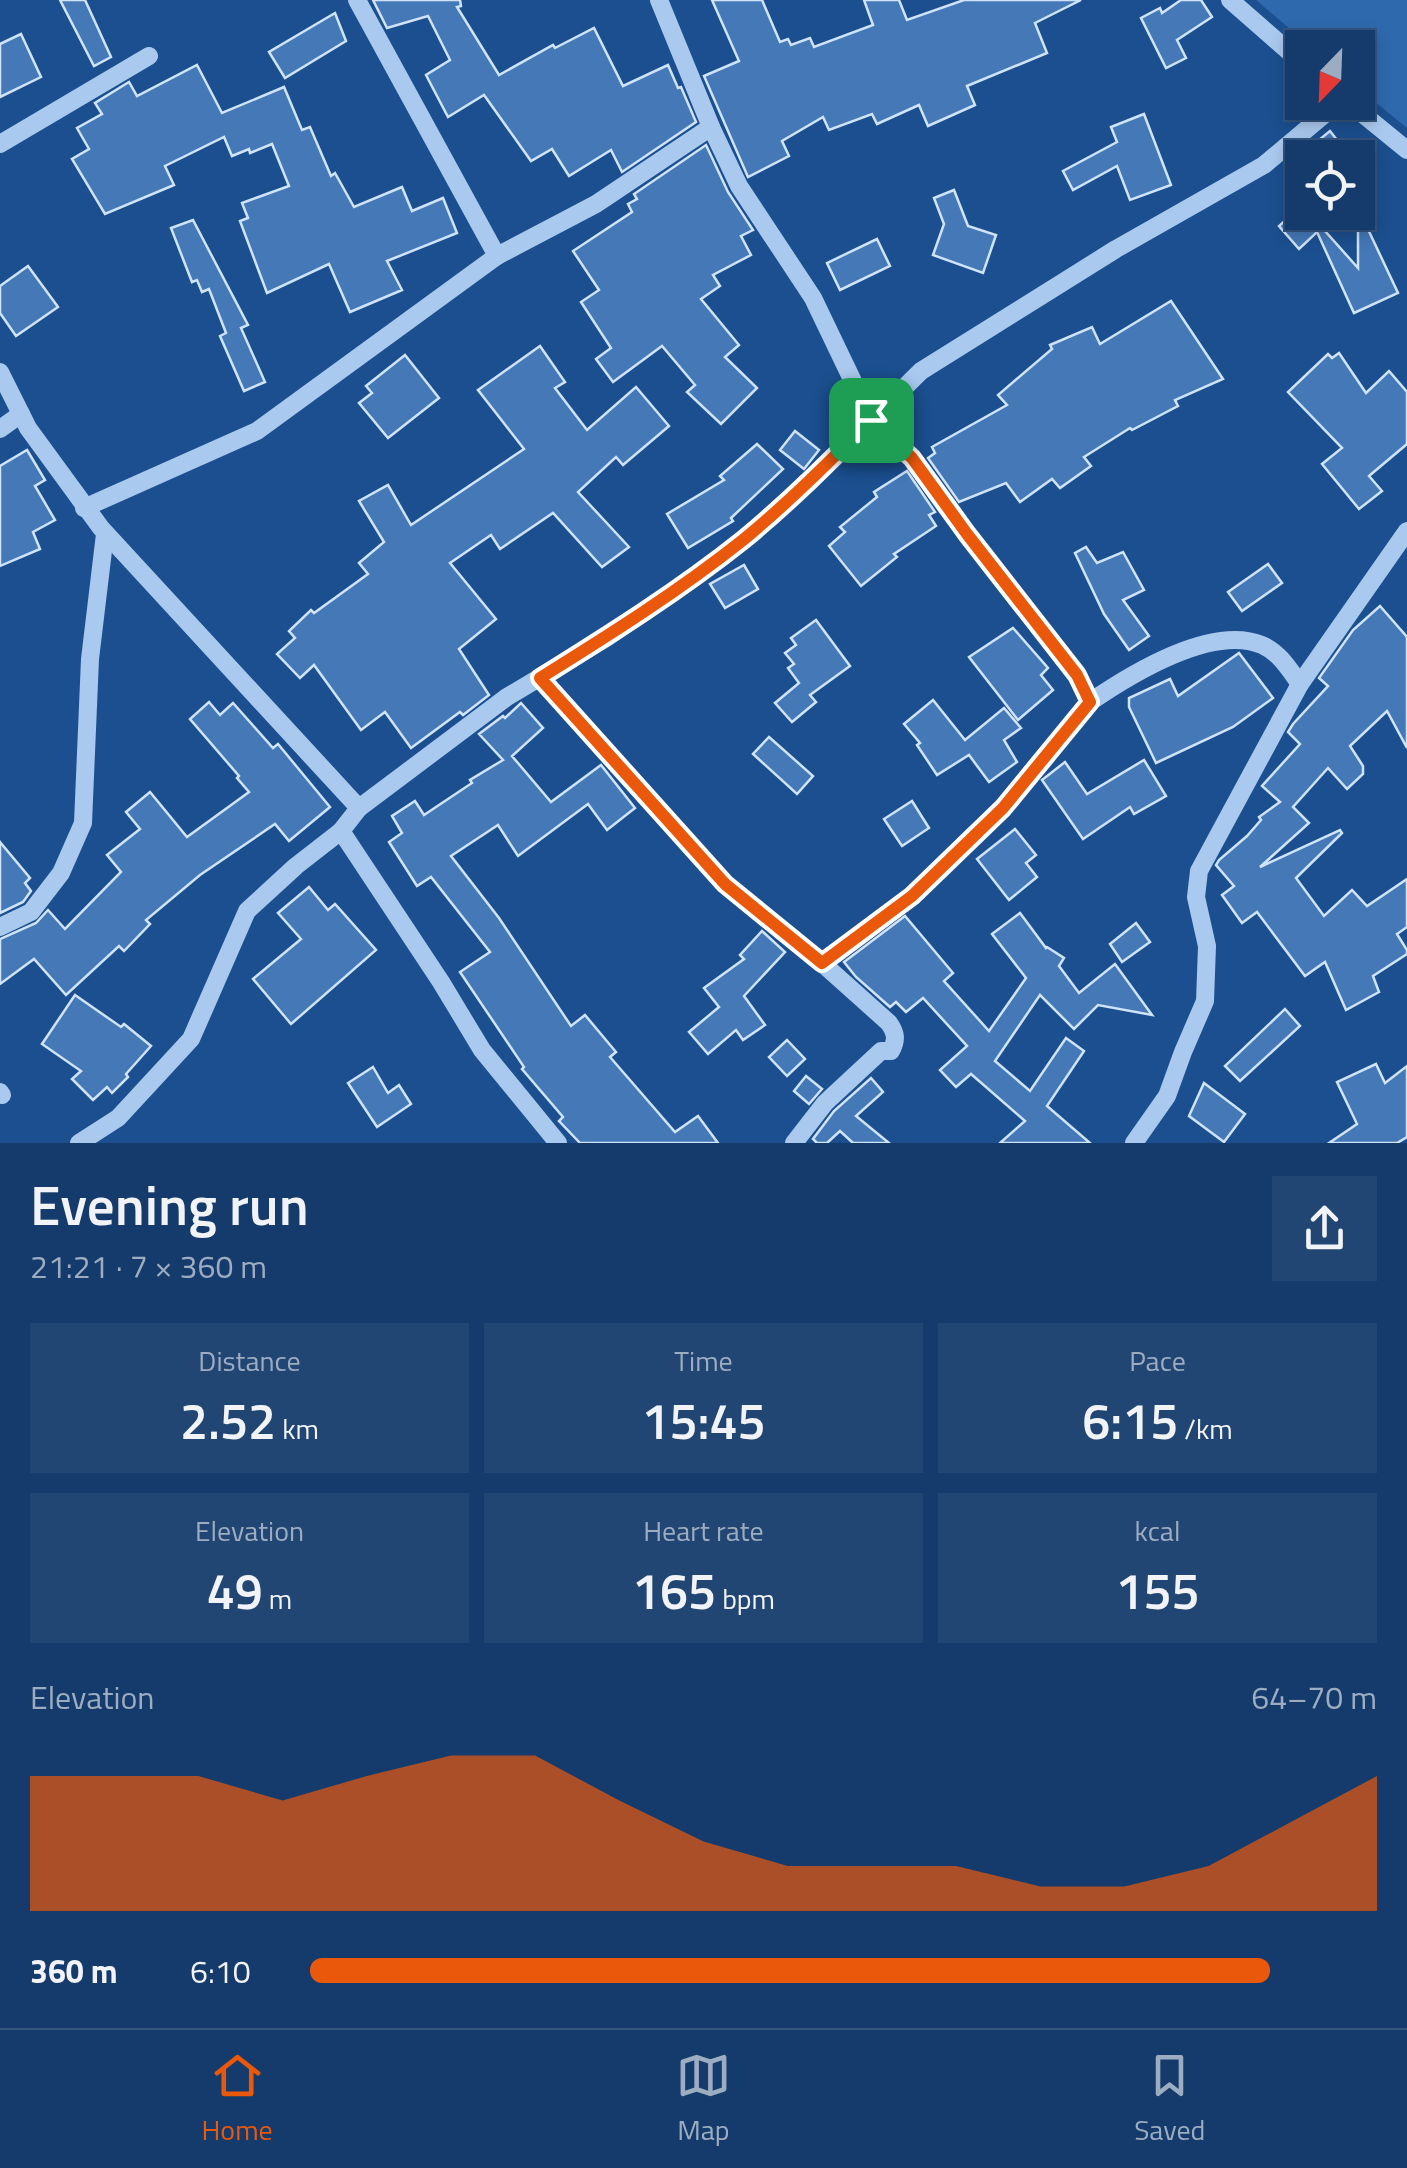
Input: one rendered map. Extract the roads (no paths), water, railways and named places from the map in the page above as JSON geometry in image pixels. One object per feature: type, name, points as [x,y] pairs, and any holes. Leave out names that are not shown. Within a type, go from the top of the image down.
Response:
[{"type":"street","points":[[357,0],[496,256]]},
{"type":"street","points":[[659,0],[710,127],[739,186],[813,298],[871,420],[912,458],[1077,675],[1090,702]]},
{"type":"street","points":[[1230,0],[1285,48]]},
{"type":"street","points":[[0,144],[149,56]]},
{"type":"street","points":[[79,1143],[118,1118],[191,1039],[247,912],[341,830],[359,808],[506,696],[680,588],[745,538],[808,483],[922,370],[1116,248],[1264,165],[1318,120]]},
{"type":"street","points":[[1370,120],[1407,150]]},
{"type":"street","points":[[84,508],[257,431],[496,256],[596,204],[710,127]]},
{"type":"street","points":[[0,372],[21,414],[105,534],[359,808]]},
{"type":"street","points":[[0,429],[21,414]]},
{"type":"street","points":[[1134,1143],[1167,1096],[1205,1002],[1207,946],[1196,897],[1199,871],[1300,684],[1407,532]]},
{"type":"street","points":[[0,927],[31,912],[61,872],[83,824],[90,659],[105,534]]},
{"type":"street","points":[[822,963],[912,896],[990,820],[1090,702],[1126,677],[1186,651],[1239,640],[1262,646],[1280,657],[1300,684]]},
{"type":"street","points":[[540,678],[725,884],[890,1023],[896,1037],[892,1051],[881,1051],[825,1103],[794,1143]]},
{"type":"street","points":[[341,830],[482,1050],[558,1143]]}]
